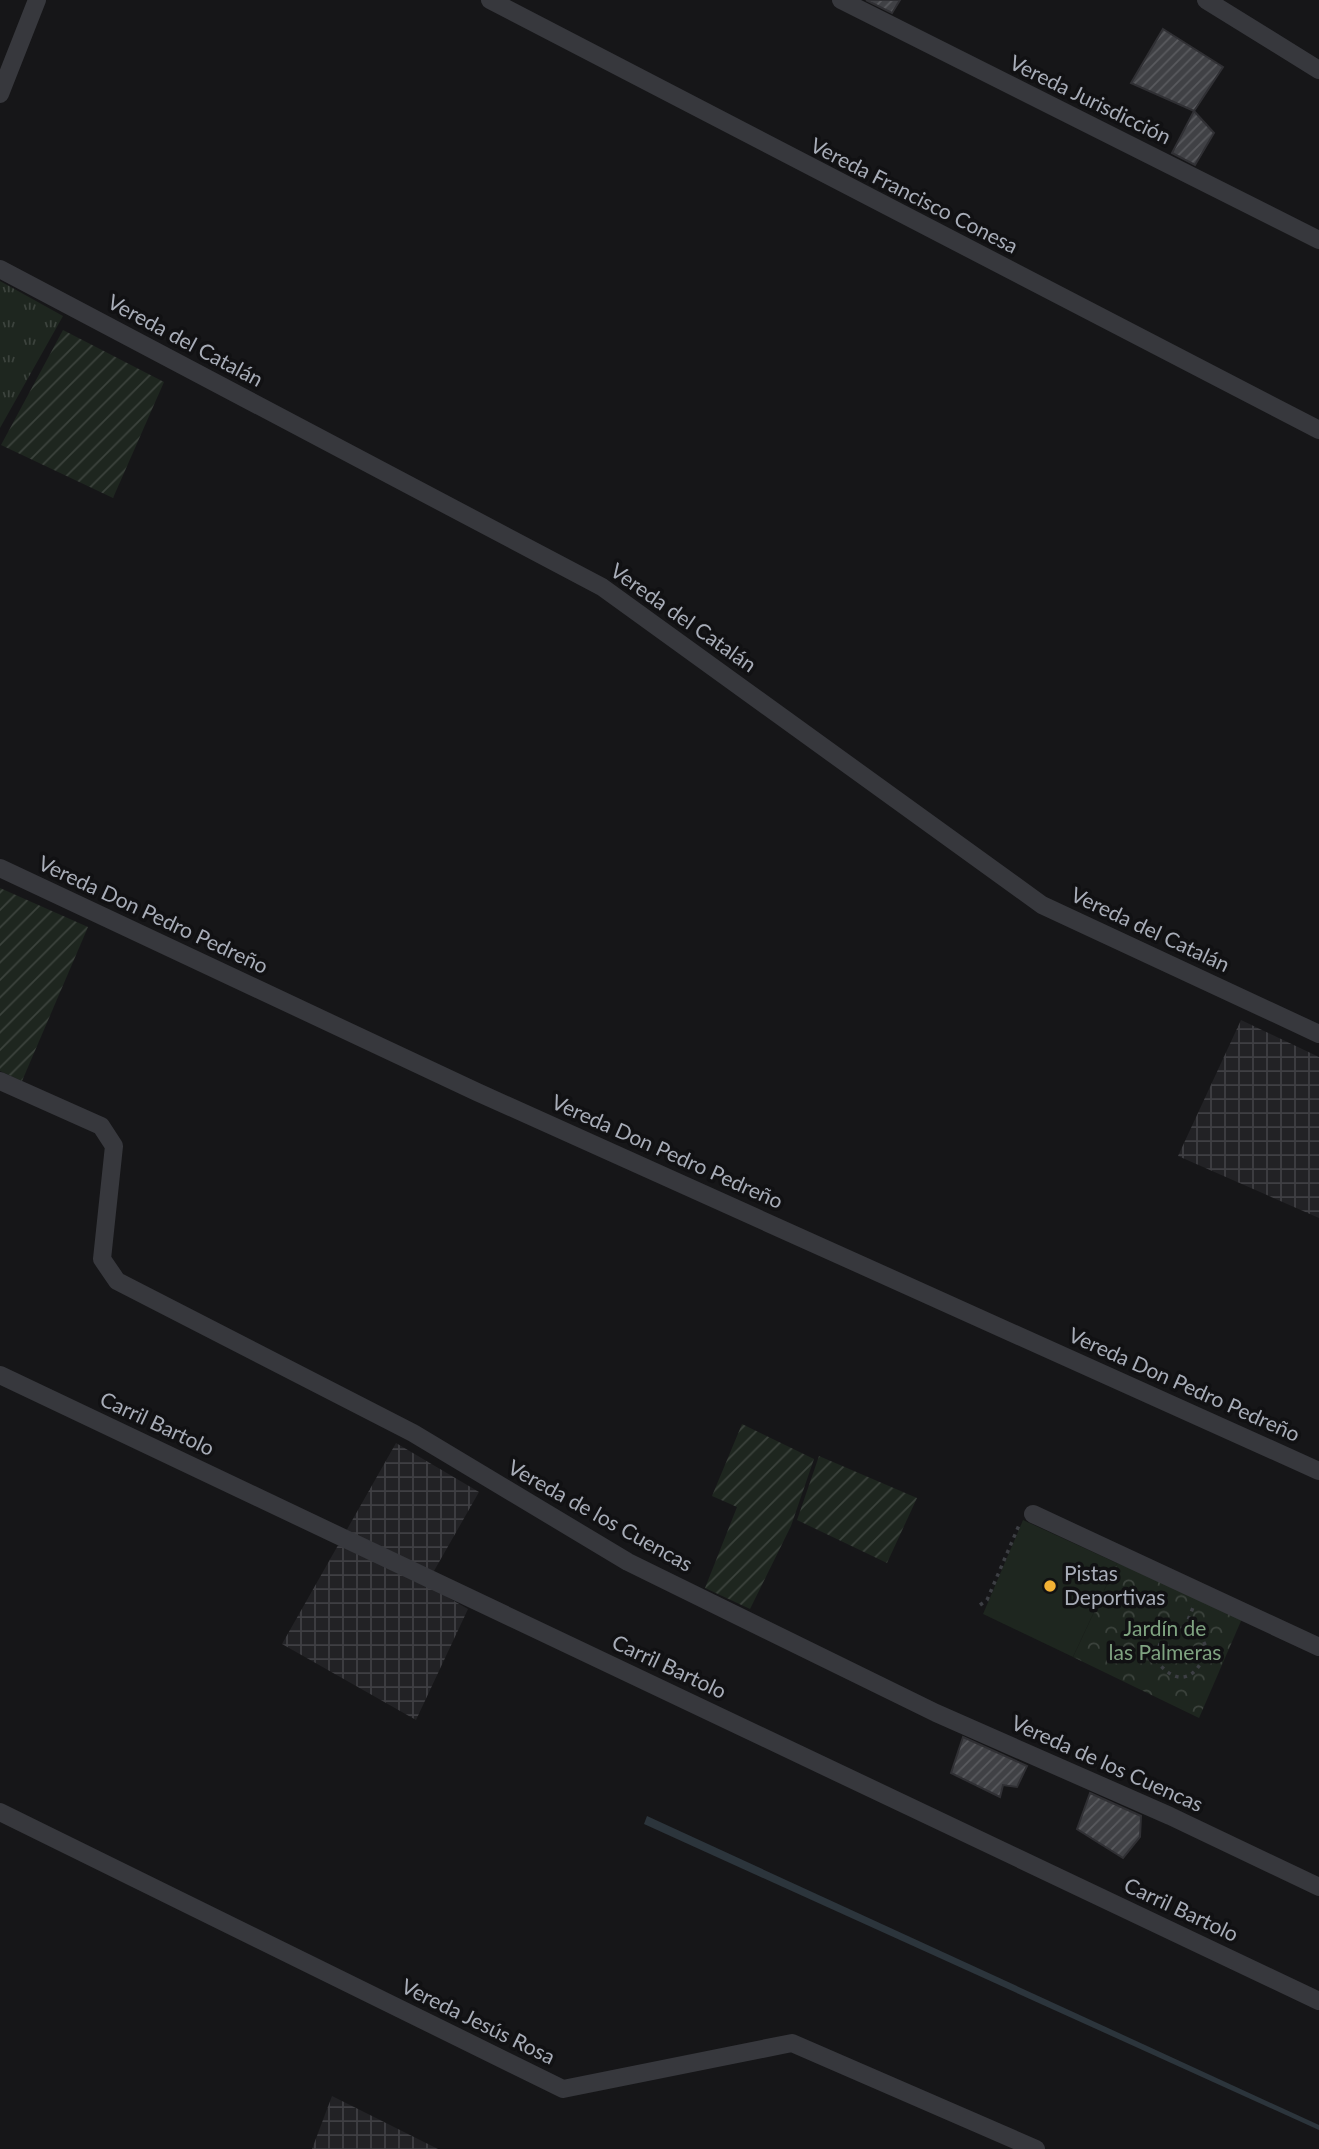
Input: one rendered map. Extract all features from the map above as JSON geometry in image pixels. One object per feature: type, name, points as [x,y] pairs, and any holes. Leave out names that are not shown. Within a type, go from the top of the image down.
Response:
[{"type":"street","points":[[0,94],[37,0]]},
{"type":"street","name":"Vereda Francisco Conesa","points":[[490,0],[1319,430]]},
{"type":"street","name":"Vereda Jurisdicción","points":[[841,0],[1319,240]]},
{"type":"street","points":[[1206,0],[1319,70]]},
{"type":"street","name":"Vereda del Catalán","points":[[0,269],[602,587],[1042,905],[1319,1034]]},
{"type":"street","name":"Vereda Don Pedro Pedreño","points":[[0,868],[477,1092],[1319,1471]]},
{"type":"street","name":"Vereda de los Cuencas","points":[[0,1081],[101,1126],[114,1146],[102,1259],[117,1281],[413,1433],[628,1562],[936,1713],[1170,1816],[1319,1887]]},
{"type":"street","name":"Carril Bartolo","points":[[0,1375],[1319,2001]]},
{"type":"street","points":[[1029,1513],[1201,1590],[1244,1614],[1319,1647]]},
{"type":"street","name":"Vereda Jesús Rosa","points":[[0,1812],[563,2089],[792,2043],[1037,2149]]},
{"type":"path","points":[[980,1605],[987,1601],[1029,1513]]},
{"type":"path","points":[[1186,1626],[1201,1590]]},
{"type":"path","points":[[1186,1626],[1200,1634],[1207,1648],[1202,1665],[1194,1674],[1181,1678],[1166,1673],[1156,1660],[1159,1642],[1170,1630],[1186,1626]]},
{"type":"shaded area","points":[[1241,1020],[1319,1057],[1319,1218],[1178,1156]]},
{"type":"shaded area","points":[[396,1443],[479,1492],[426,1585],[468,1609],[416,1720],[282,1644]]},
{"type":"shaded area","points":[[647,1816],[1319,2125],[1319,2130],[644,1824]]},
{"type":"shaded area","points":[[332,2096],[438,2149],[312,2149]]},
{"type":"green space","points":[[0,281],[63,316],[0,428]]},
{"type":"green space","points":[[63,330],[164,382],[113,498],[1,445]]},
{"type":"green space","points":[[0,888],[88,927],[22,1081],[0,1071]]},
{"type":"green space","points":[[742,1424],[814,1459],[791,1526],[750,1609],[705,1588],[737,1507],[712,1496]]},
{"type":"green space","points":[[819,1456],[917,1498],[887,1563],[797,1520]]},
{"type":"green space","name":"Pistas Deportivas","points":[[1023,1520],[1117,1563],[1073,1657],[983,1614]]},
{"type":"green space","name":"Jardín de las Palmeras","points":[[1117,1563],[1244,1614],[1199,1718],[1073,1657]]},
{"type":"building","points":[[866,0],[900,0],[892,13]]},
{"type":"building","points":[[1163,29],[1223,67],[1194,111],[1131,83]]},
{"type":"building","points":[[1194,111],[1214,133],[1195,165],[1172,153]]},
{"type":"building","points":[[963,1737],[1027,1766],[1017,1787],[1003,1785],[1000,1797],[951,1773]]},
{"type":"building","points":[[1090,1793],[1141,1816],[1140,1837],[1123,1858],[1077,1829]]},
{"type":"place","name":"Pistas Deportivas","points":[[1050,1586]]}]
